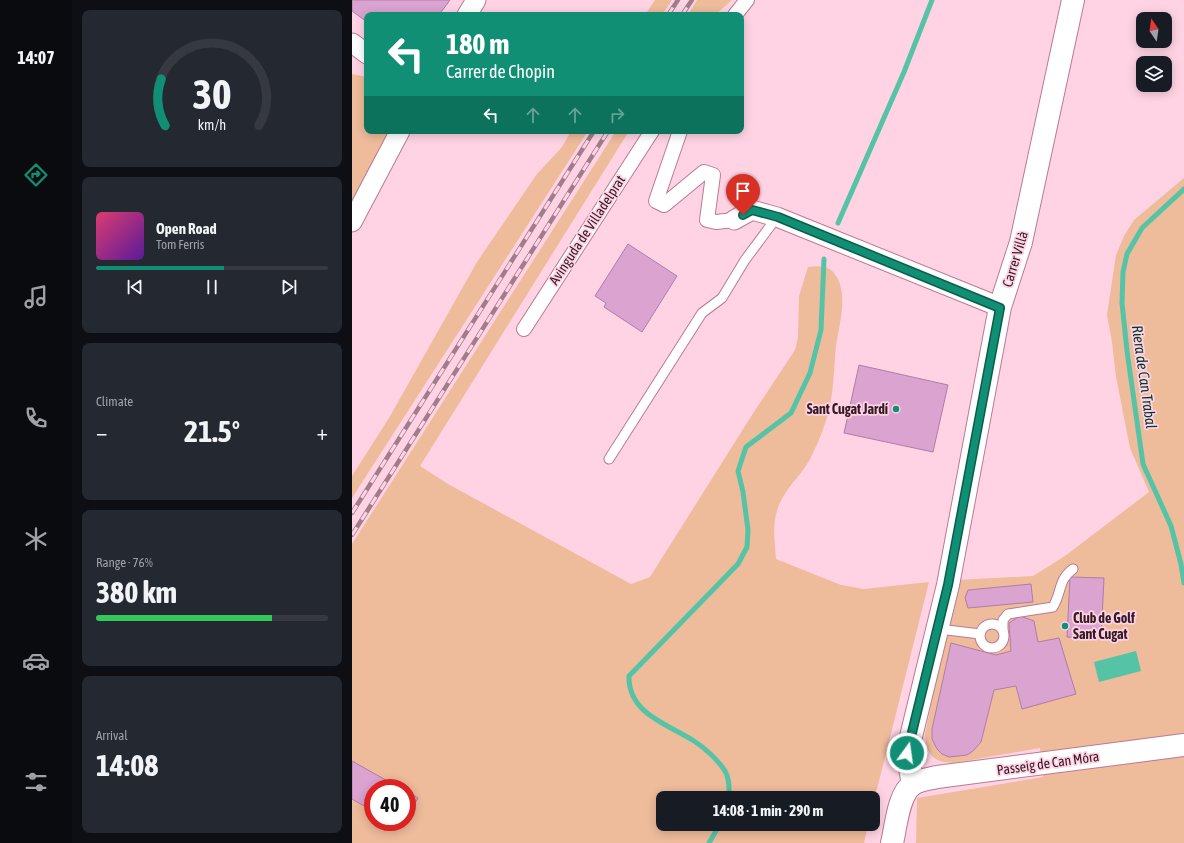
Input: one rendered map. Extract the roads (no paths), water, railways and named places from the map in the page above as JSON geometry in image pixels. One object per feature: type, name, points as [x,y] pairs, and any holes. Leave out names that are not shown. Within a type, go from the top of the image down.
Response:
[{"type":"street","points":[[469,12],[476,0]]},
{"type":"street","points":[[737,12],[747,0]]},
{"type":"street","name":"Carrer Villà","points":[[913,784],[907,753],[939,629],[1000,308],[1021,242],[1073,0]]},
{"type":"street","points":[[352,43],[364,52]]},
{"type":"street","points":[[352,222],[398,134]]},
{"type":"street","name":"Avinguda de Villadelprat","points":[[524,329],[650,134]]},
{"type":"street","points":[[679,134],[656,200],[664,205],[704,172],[713,175],[707,220],[716,222],[734,220],[752,210],[778,217],[1000,308]]},
{"type":"street","name":"Passeig de Can Móra","points":[[913,784],[937,777],[1184,745]]},
{"type":"street","points":[[892,843],[902,798],[906,790],[913,784]]},
{"type":"street","points":[[899,812],[902,843]]},
{"type":"lane","points":[[609,459],[702,313],[722,298],[745,260],[778,217]]},
{"type":"lane","points":[[1003,630],[998,625],[990,624],[983,628],[980,634],[983,644],[995,647],[1003,642],[1003,630],[1003,620],[1008,614],[1053,607],[1059,598],[1061,582],[1064,575],[1073,569]]},
{"type":"lane","points":[[939,629],[980,634]]},
{"type":"waterway","points":[[838,223],[904,72],[932,0]]},
{"type":"waterway","name":"Riera de Can Trabal","points":[[1184,189],[1142,228],[1127,254],[1123,272],[1122,303],[1127,351],[1143,464],[1171,526],[1181,564],[1184,583]]},
{"type":"waterway","points":[[729,791],[728,777],[711,754],[698,744],[662,723],[642,709],[635,700],[630,689],[629,676],[738,564],[747,547],[748,530],[743,492],[738,471],[746,447],[791,413],[810,373],[821,330],[824,259]]},
{"type":"waterway","points":[[709,843],[716,831]]},
{"type":"railway","points":[[670,12],[678,0]]},
{"type":"railway","points":[[684,12],[692,0]]},
{"type":"railway","points":[[352,513],[592,134]]},
{"type":"railway","points":[[352,535],[606,134]]},
{"type":"place","name":"Sant Cugat Jardí","points":[[896,409]]},
{"type":"place","name":"Club de Golf Sant Cugat","points":[[1065,626]]}]
